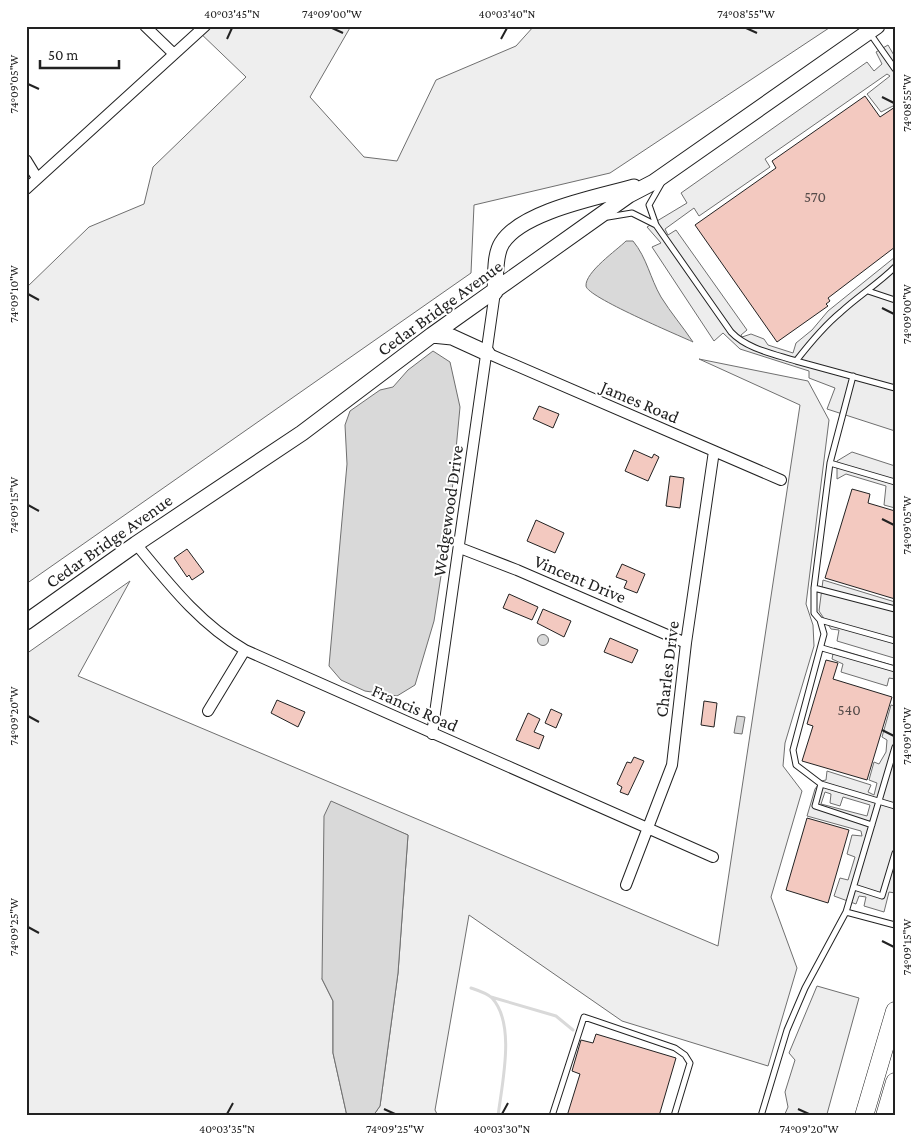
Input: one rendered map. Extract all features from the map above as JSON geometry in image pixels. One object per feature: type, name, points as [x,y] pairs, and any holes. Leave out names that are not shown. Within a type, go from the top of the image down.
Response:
[{"type":"highway","points":[[864,1116],[895,1011]]},
{"type":"highway","points":[[851,1116],[874,1082]]},
{"type":"highway","points":[[885,1116],[895,1082]]},
{"type":"main road","name":"Cedar Bridge Avenue","points":[[26,622],[136,544],[302,433],[432,335],[629,195],[654,182],[873,29]]},
{"type":"main road","points":[[495,292],[502,243],[518,226],[540,214],[654,182]]},
{"type":"main road","points":[[432,335],[452,337],[487,353]]},
{"type":"street","points":[[145,26],[174,54]]},
{"type":"street","points":[[26,190],[205,26]]},
{"type":"street","points":[[26,160],[37,178]]},
{"type":"street","name":"Wedgewood Drive","points":[[432,734],[495,292]]},
{"type":"street","name":"James Road","points":[[487,353],[781,480]]},
{"type":"street","name":"Charles Drive","points":[[626,885],[672,765],[686,642],[714,451]]},
{"type":"street","name":"Francis Road","points":[[136,544],[178,595],[208,626],[245,650],[713,857]]},
{"type":"street","name":"Vincent Drive","points":[[460,548],[518,570],[686,642]]},
{"type":"street","points":[[208,711],[245,650]]},
{"type":"lane","points":[[873,29],[895,69]]},
{"type":"lane","points":[[668,171],[649,205],[656,226],[738,339],[796,360],[895,388]]},
{"type":"lane","points":[[597,218],[632,213],[656,226]]},
{"type":"lane","points":[[796,360],[842,310],[868,291],[895,267]]},
{"type":"lane","points":[[868,291],[895,300]]},
{"type":"lane","points":[[853,376],[830,463],[814,588],[814,613],[820,620],[824,634],[822,648],[793,750],[796,765],[821,784],[895,806]]},
{"type":"lane","points":[[830,463],[895,482]]},
{"type":"lane","points":[[814,588],[895,610]]},
{"type":"lane","points":[[820,620],[895,641]]},
{"type":"lane","points":[[822,648],[895,669]]},
{"type":"lane","points":[[761,1116],[787,1030],[805,988],[846,912],[895,747]]},
{"type":"lane","points":[[821,784],[815,806],[872,825]]},
{"type":"lane","points":[[854,887],[882,896],[895,853]]},
{"type":"lane","points":[[846,912],[895,925]]},
{"type":"lane","points":[[552,1116],[584,1017],[675,1048],[685,1055],[690,1063],[674,1116]]},
{"type":"shaded area","points":[[198,26],[351,26],[310,97],[364,157],[397,161],[436,80],[516,46],[534,26],[832,26],[610,173],[474,205],[471,273],[26,584],[26,288],[89,227],[144,204],[153,167],[246,77],[196,29]]},
{"type":"shaded area","points":[[888,45],[895,57],[895,105],[881,112],[867,94],[890,76],[887,74],[765,159],[770,167],[699,216],[694,208],[665,229],[668,235],[676,230],[747,330],[741,335],[742,337],[751,334],[764,339],[768,345],[793,353],[796,343],[812,330],[828,311],[895,257],[895,431],[827,409],[835,388],[809,378],[809,371],[740,349],[723,333],[714,341],[652,247],[661,243],[647,227],[687,203],[681,193],[867,62],[874,71],[882,64],[876,52]]},
{"type":"shaded area","points":[[626,241],[633,241],[638,248],[661,297],[693,342],[616,307],[590,291],[586,286],[587,280],[596,268]]},
{"type":"shaded area","points":[[433,351],[450,362],[460,407],[449,524],[434,621],[415,685],[397,696],[365,691],[341,680],[329,666],[347,464],[345,425],[350,411],[380,390],[393,387],[408,370]]},
{"type":"shaded area","points":[[699,359],[808,381],[829,420],[806,604],[813,625],[814,646],[785,743],[783,766],[802,791],[771,897],[797,968],[768,1066],[622,1021],[469,915],[435,1110],[438,1116],[373,1116],[380,1106],[398,973],[408,835],[376,822],[322,979],[333,1001],[333,1053],[347,1116],[26,1116],[26,654],[130,581],[78,676],[718,946],[800,405]]},
{"type":"shaded area","points":[[852,452],[895,466],[895,508],[884,505],[886,486],[846,474],[837,479],[837,461]]},
{"type":"shaded area","points":[[823,580],[895,602],[894,658],[837,641],[839,630],[831,629],[819,611]]},
{"type":"shaded area","points":[[543,634],[549,640],[543,646],[537,640]]},
{"type":"shaded area","points":[[834,648],[895,666],[895,679],[889,678],[887,686],[841,672],[843,664],[832,659]]},
{"type":"shaded area","points":[[891,705],[895,706],[895,893],[889,892],[884,912],[864,906],[866,897],[859,896],[856,904],[834,896],[840,878],[848,880],[855,857],[847,854],[852,835],[862,836],[861,831],[807,816],[815,789],[821,781],[826,780],[827,771],[871,785],[868,792],[874,795],[877,783],[869,780],[874,762],[879,764],[886,752],[887,740],[882,737]],"holes":[[[825,792],[831,794],[830,803],[840,806],[843,797],[870,805],[867,816],[821,804]]]},
{"type":"shaded area","points":[[737,716],[745,717],[742,734],[734,733]]},
{"type":"shaded area","points":[[331,801],[408,835],[398,973],[380,1106],[373,1116],[347,1116],[333,1053],[333,1001],[322,979],[324,816]]},
{"type":"shaded area","points":[[817,986],[859,998],[827,1114],[825,1116],[784,1116],[788,1107],[785,1092],[795,1060],[789,1053]]},
{"type":"building","points":[[865,96],[880,117],[895,107],[895,247],[828,298],[830,301],[826,304],[828,306],[777,342],[695,225],[776,168],[772,161]]},
{"type":"building","points":[[539,406],[559,414],[553,428],[533,419]]},
{"type":"building","points":[[634,450],[652,458],[654,454],[659,457],[648,481],[625,471]]},
{"type":"building","points":[[670,476],[684,478],[680,508],[666,506]]},
{"type":"building","points":[[852,489],[870,494],[868,503],[895,511],[895,599],[825,578]]},
{"type":"building","points":[[536,520],[564,533],[555,553],[527,541]]},
{"type":"building","points":[[187,549],[204,572],[192,580],[189,575],[187,577],[174,558]]},
{"type":"building","points":[[622,564],[645,574],[637,593],[624,588],[627,581],[616,577]]},
{"type":"building","points":[[509,594],[538,607],[532,620],[503,608]]},
{"type":"building","points":[[543,609],[571,621],[564,637],[537,623]]},
{"type":"building","points":[[610,638],[638,650],[632,663],[604,652]]},
{"type":"building","points":[[826,660],[838,663],[833,679],[892,697],[867,780],[802,761],[813,726],[807,724]]},
{"type":"building","points":[[277,700],[305,712],[298,727],[271,713]]},
{"type":"building","points":[[704,701],[717,703],[714,727],[701,725]]},
{"type":"building","points":[[551,709],[562,714],[556,728],[545,723]]},
{"type":"building","points":[[528,713],[540,719],[534,732],[544,736],[539,749],[516,740]]},
{"type":"building","points":[[634,757],[644,761],[628,795],[620,792],[622,787],[617,784],[627,762],[631,763]]},
{"type":"building","points":[[807,818],[849,830],[828,903],[786,890]]},
{"type":"building","points":[[596,1034],[676,1058],[659,1116],[567,1116],[580,1074],[572,1071],[581,1040],[593,1043]]},
{"type":"waterway","points":[[471,988],[485,993],[492,998],[499,1009],[504,1023],[506,1054],[498,1116]]},
{"type":"waterway","points":[[491,997],[556,1016],[573,1030]]}]
